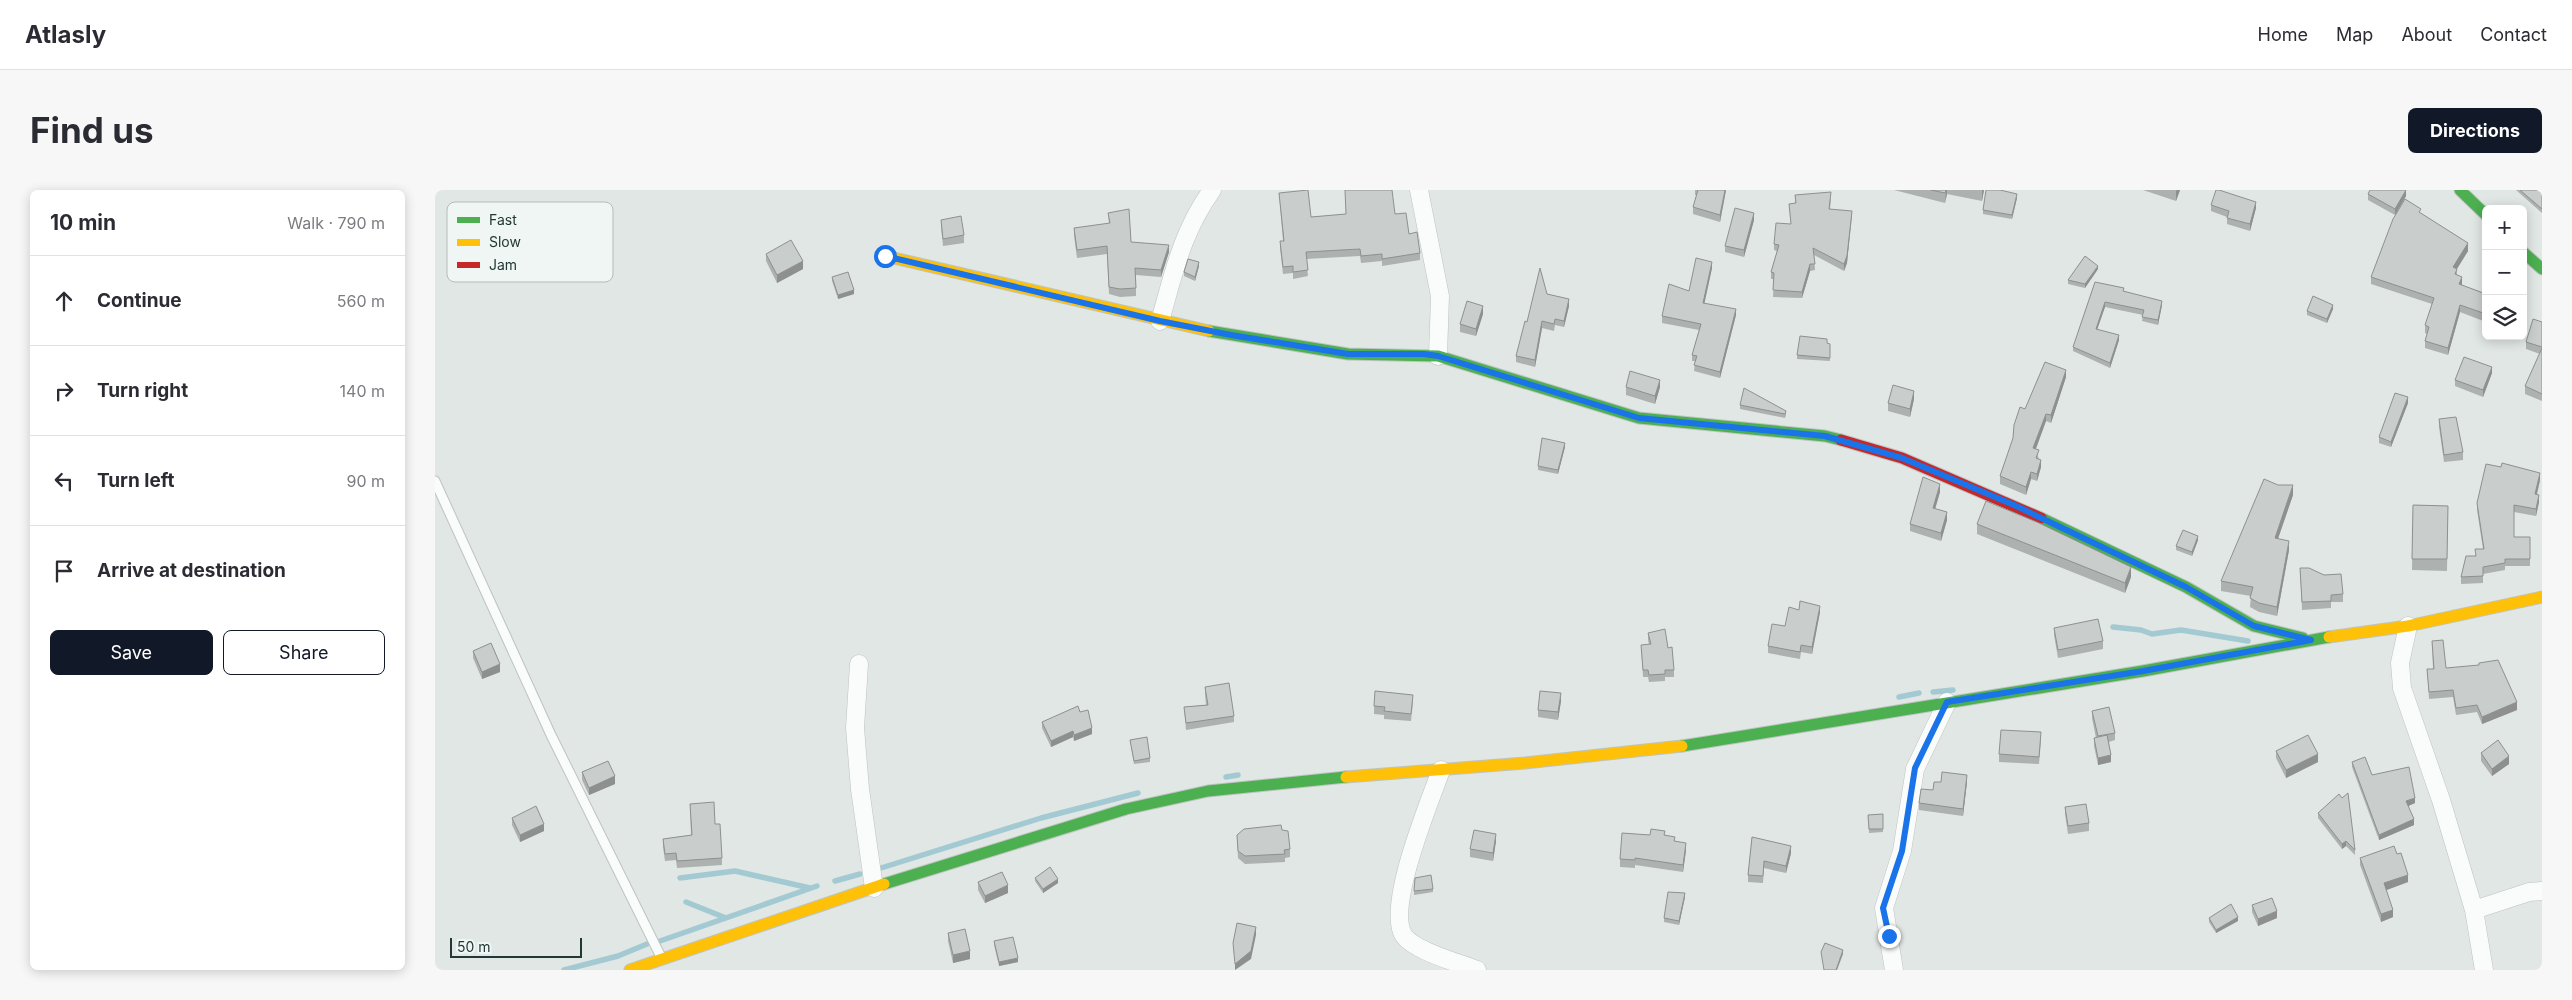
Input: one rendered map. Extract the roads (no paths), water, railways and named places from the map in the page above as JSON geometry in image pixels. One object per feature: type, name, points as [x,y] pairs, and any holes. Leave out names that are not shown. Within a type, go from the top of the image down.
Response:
[{"type":"street","points":[[1160,321],[1183,238],[1198,210],[1212,190]]},
{"type":"street","points":[[1419,190],[1440,296],[1438,356]]},
{"type":"street","points":[[2460,190],[2482,211]]},
{"type":"street","points":[[885,256],[1160,321],[1348,354],[1424,354],[1438,356],[1639,418],[1825,436],[1902,458],[2014,505],[2186,587],[2254,626],[2311,640]]},
{"type":"street","points":[[2527,256],[2542,269]]},
{"type":"street","points":[[630,970],[874,888],[1125,809],[1208,791],[1293,781],[1441,770],[1676,747],[2143,671],[2311,640],[2408,626],[2542,597]]},
{"type":"street","points":[[2400,663],[2416,635],[2456,616]]},
{"type":"street","points":[[2408,626],[2400,663],[2402,688],[2441,800],[2474,910],[2484,970]]},
{"type":"street","points":[[859,664],[855,728],[860,789],[874,888]]},
{"type":"street","points":[[1894,970],[1883,908],[1902,851],[1915,768],[1947,702]]},
{"type":"street","points":[[1441,770],[1407,867],[1399,906],[1400,923],[1403,935],[1412,944],[1477,970]]},
{"type":"street","points":[[2474,910],[2529,892],[2542,891]]},
{"type":"lane","points":[[435,481],[551,735],[662,958]]},
{"type":"waterway","points":[[2113,627],[2141,630],[2152,634],[2181,630],[2248,641]]},
{"type":"waterway","points":[[1933,692],[1953,690]]},
{"type":"waterway","points":[[1899,697],[1919,693]]},
{"type":"waterway","points":[[1226,777],[1238,775]]},
{"type":"waterway","points":[[881,868],[1041,818],[1138,793]]},
{"type":"waterway","points":[[680,878],[735,871],[810,888]]},
{"type":"waterway","points":[[835,881],[860,874]]},
{"type":"waterway","points":[[660,941],[817,886]]},
{"type":"waterway","points":[[686,902],[726,918]]},
{"type":"waterway","points":[[564,970],[618,956],[647,944]]}]
